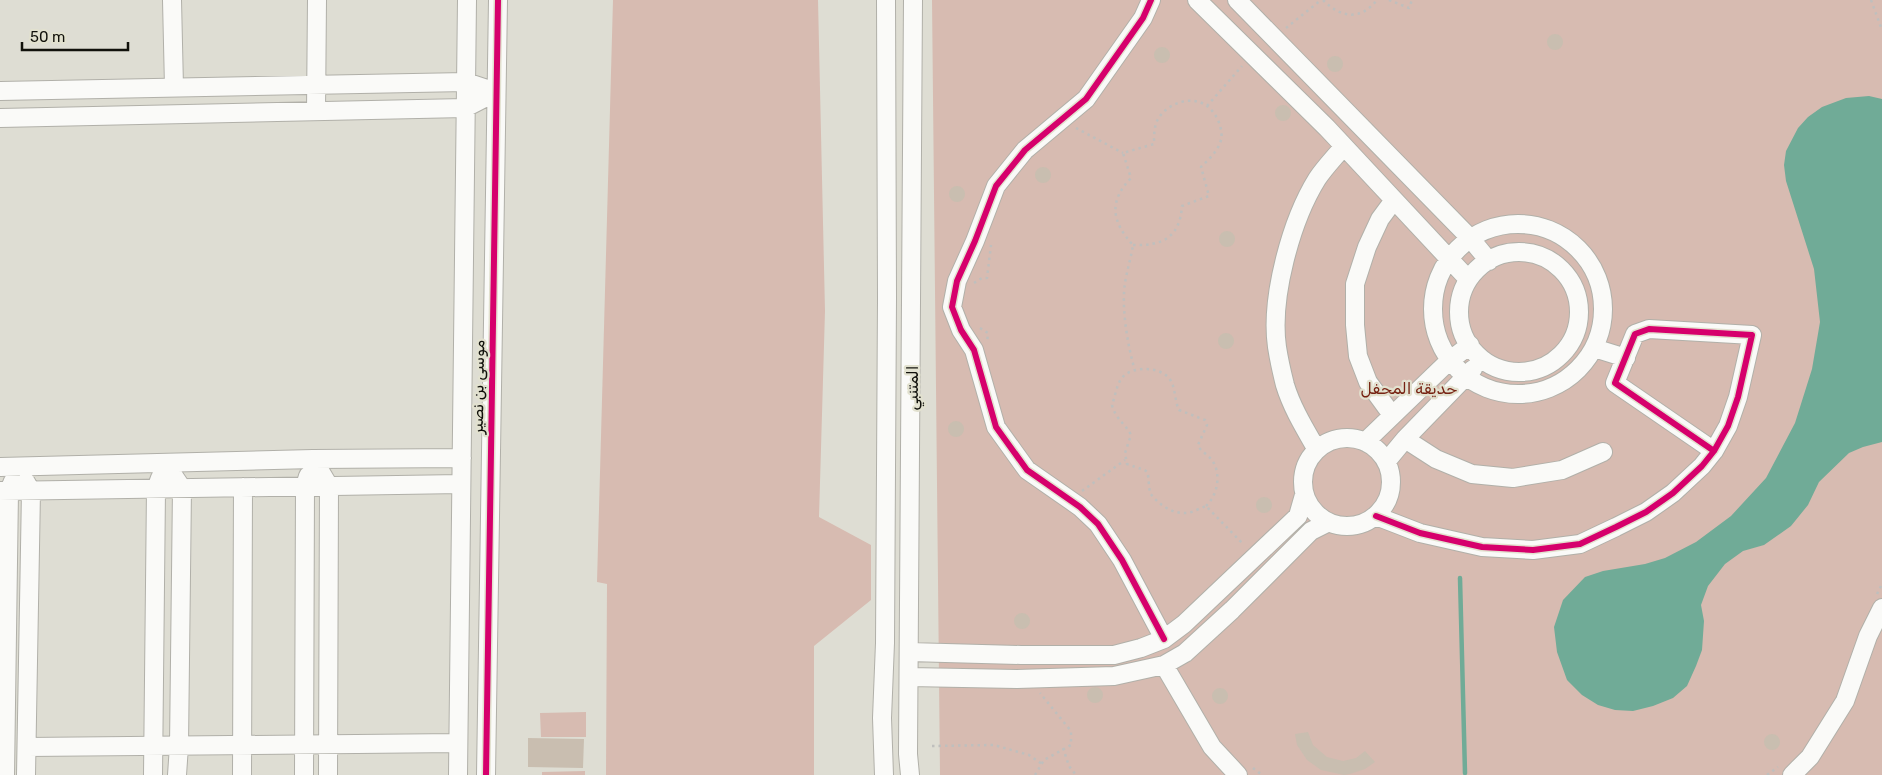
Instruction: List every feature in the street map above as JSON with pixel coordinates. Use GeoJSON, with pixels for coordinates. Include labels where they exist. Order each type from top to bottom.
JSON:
{"type":"FeatureCollection","features":[{"type":"Feature","properties":{"kind":"street"},"geometry":{"type":"LineString","coordinates":[[172,0],[174,87]]}},
{"type":"Feature","properties":{"kind":"street"},"geometry":{"type":"LineString","coordinates":[[316,112],[318,0]]}},
{"type":"Feature","properties":{"kind":"street","name":"موسى بن نصير"},"geometry":{"type":"LineString","coordinates":[[458,775],[467,0]]}},
{"type":"Feature","properties":{"kind":"street","name":"موسى بن نصير"},"geometry":{"type":"LineString","coordinates":[[486,775],[498,0]]}},
{"type":"Feature","properties":{"kind":"street","name":"المتنبي"},"geometry":{"type":"LineString","coordinates":[[884,775],[882,718],[885,643],[887,298],[886,0]]}},
{"type":"Feature","properties":{"kind":"street","name":"المتنبي"},"geometry":{"type":"LineString","coordinates":[[910,775],[908,754],[913,0]]}},
{"type":"Feature","properties":{"kind":"street"},"geometry":{"type":"LineString","coordinates":[[1151,0],[1143,18],[1086,99],[1025,150],[996,186],[976,241],[957,281],[952,307],[961,330],[974,350],[996,427],[1027,470],[1080,507],[1098,524],[1122,560],[1164,639]]}},
{"type":"Feature","properties":{"kind":"street"},"geometry":{"type":"LineString","coordinates":[[1197,0],[1344,146],[1468,279]]}},
{"type":"Feature","properties":{"kind":"street"},"geometry":{"type":"LineString","coordinates":[[1237,0],[1272,38],[1470,238],[1489,260]]}},
{"type":"Feature","properties":{"kind":"street"},"geometry":{"type":"LineString","coordinates":[[0,91],[466,82],[496,92]]}},
{"type":"Feature","properties":{"kind":"street"},"geometry":{"type":"LineString","coordinates":[[0,118],[465,108],[496,92]]}},
{"type":"Feature","properties":{"kind":"street"},"geometry":{"type":"LineString","coordinates":[[1317,450],[1300,419],[1286,386],[1277,347],[1276,321],[1278,297],[1294,226],[1318,179],[1344,146]]}},
{"type":"Feature","properties":{"kind":"street"},"geometry":{"type":"LineString","coordinates":[[1392,415],[1368,382],[1358,356],[1355,325],[1355,284],[1367,247],[1380,219],[1394,200]]}},
{"type":"Feature","properties":{"kind":"street"},"geometry":{"type":"LineString","coordinates":[[1526,224],[1555,232],[1580,249],[1597,273],[1604,302],[1602,332],[1590,357],[1572,377],[1548,390],[1521,395],[1494,392],[1466,376],[1449,361],[1436,337],[1432,310],[1436,283],[1448,259],[1470,238],[1497,226],[1526,224]]}},
{"type":"Feature","properties":{"kind":"street"},"geometry":{"type":"LineString","coordinates":[[1562,270],[1580,249]]}},
{"type":"Feature","properties":{"kind":"street"},"geometry":{"type":"LineString","coordinates":[[1520,252],[1539,255],[1562,270],[1570,280],[1578,298],[1579,319],[1574,338],[1562,354],[1546,365],[1528,371],[1508,371],[1490,364],[1474,352],[1464,336],[1459,317],[1461,297],[1468,279],[1482,264],[1500,255],[1520,252]]}},
{"type":"Feature","properties":{"kind":"street"},"geometry":{"type":"LineString","coordinates":[[1376,516],[1420,533],[1482,547],[1533,550],[1580,544],[1646,512],[1673,494],[1702,466],[1714,451],[1728,426],[1738,397],[1752,334],[1649,329],[1635,334],[1615,383],[1714,451]]}},
{"type":"Feature","properties":{"kind":"street"},"geometry":{"type":"LineString","coordinates":[[1364,442],[1449,361],[1470,345]]}},
{"type":"Feature","properties":{"kind":"street"},"geometry":{"type":"LineString","coordinates":[[1594,348],[1626,358]]}},
{"type":"Feature","properties":{"kind":"street"},"geometry":{"type":"LineString","coordinates":[[1386,462],[1405,439],[1483,359]]}},
{"type":"Feature","properties":{"kind":"street"},"geometry":{"type":"LineString","coordinates":[[1552,362],[1567,379]]}},
{"type":"Feature","properties":{"kind":"street"},"geometry":{"type":"LineString","coordinates":[[1351,438],[1364,442],[1377,450],[1386,462],[1391,476],[1390,491],[1385,504],[1376,516],[1363,524],[1349,526],[1334,525],[1321,518],[1311,508],[1304,495],[1302,481],[1305,467],[1312,454],[1323,445],[1336,439],[1351,438]]}},
{"type":"Feature","properties":{"kind":"street"},"geometry":{"type":"LineString","coordinates":[[1405,439],[1436,458],[1472,474],[1513,478],[1562,470],[1603,452]]}},
{"type":"Feature","properties":{"kind":"street"},"geometry":{"type":"LineString","coordinates":[[9,467],[313,459],[462,458]]}},
{"type":"Feature","properties":{"kind":"street"},"geometry":{"type":"LineString","coordinates":[[313,459],[329,486],[328,775]]}},
{"type":"Feature","properties":{"kind":"street"},"geometry":{"type":"LineString","coordinates":[[304,775],[305,486],[313,459]]}},
{"type":"Feature","properties":{"kind":"street"},"geometry":{"type":"LineString","coordinates":[[165,463],[182,488],[177,775]]}},
{"type":"Feature","properties":{"kind":"street"},"geometry":{"type":"LineString","coordinates":[[153,775],[156,489],[165,463]]}},
{"type":"Feature","properties":{"kind":"street"},"geometry":{"type":"LineString","coordinates":[[9,467],[31,491],[26,775]]}},
{"type":"Feature","properties":{"kind":"street"},"geometry":{"type":"LineString","coordinates":[[3,772],[5,491],[9,467]]}},
{"type":"Feature","properties":{"kind":"street"},"geometry":{"type":"LineString","coordinates":[[5,491],[461,484]]}},
{"type":"Feature","properties":{"kind":"street"},"geometry":{"type":"LineString","coordinates":[[242,775],[244,487]]}},
{"type":"Feature","properties":{"kind":"street"},"geometry":{"type":"LineString","coordinates":[[909,652],[1114,655],[1141,648],[1164,639],[1184,624],[1298,516],[1304,495]]}},
{"type":"Feature","properties":{"kind":"street"},"geometry":{"type":"LineString","coordinates":[[909,677],[1028,678],[1114,676],[1164,665],[1185,652],[1232,610],[1311,532],[1329,522]]}},
{"type":"Feature","properties":{"kind":"street"},"geometry":{"type":"LineString","coordinates":[[1792,775],[1810,757],[1845,701],[1868,636],[1882,608]]}},
{"type":"Feature","properties":{"kind":"street"},"geometry":{"type":"LineString","coordinates":[[4,631],[28,631]]}},
{"type":"Feature","properties":{"kind":"street"},"geometry":{"type":"LineString","coordinates":[[1164,665],[1190,713],[1212,747],[1238,775]]}},
{"type":"Feature","properties":{"kind":"street"},"geometry":{"type":"LineString","coordinates":[[27,747],[458,743]]}},
{"type":"Feature","properties":{"kind":"path"},"geometry":{"type":"LineString","coordinates":[[1272,38],[1322,0],[1333,10],[1344,14],[1358,14],[1371,7],[1377,0]]}},
{"type":"Feature","properties":{"kind":"path"},"geometry":{"type":"LineString","coordinates":[[1389,0],[1409,8],[1412,0]]}},
{"type":"Feature","properties":{"kind":"path"},"geometry":{"type":"LineString","coordinates":[[1871,0],[1882,30]]}},
{"type":"Feature","properties":{"kind":"path"},"geometry":{"type":"LineString","coordinates":[[1207,106],[1253,54]]}},
{"type":"Feature","properties":{"kind":"path"},"geometry":{"type":"LineString","coordinates":[[1080,123],[1074,127],[1123,153],[1154,144],[1157,121],[1174,104],[1194,100],[1207,106],[1215,115],[1221,128],[1221,142],[1212,156],[1201,167],[1209,196],[1182,206],[1181,218],[1176,231],[1167,240],[1149,246],[1133,245],[1124,235],[1114,216],[1120,190],[1131,178],[1123,153]]}},
{"type":"Feature","properties":{"kind":"path"},"geometry":{"type":"LineString","coordinates":[[974,283],[982,278],[987,278],[992,240]]}},
{"type":"Feature","properties":{"kind":"path"},"geometry":{"type":"LineString","coordinates":[[1133,245],[1125,284],[1126,329],[1130,356],[1135,371]]}},
{"type":"Feature","properties":{"kind":"path"},"geometry":{"type":"LineString","coordinates":[[977,327],[988,333],[987,345]]}},
{"type":"Feature","properties":{"kind":"path"},"geometry":{"type":"LineString","coordinates":[[1087,498],[1082,491],[1125,460],[1131,435],[1117,419],[1112,405],[1122,377],[1135,371],[1150,370],[1162,373],[1172,382],[1179,410],[1185,414],[1199,417],[1206,422],[1203,436],[1198,445],[1211,458],[1217,468],[1218,476],[1213,495],[1206,506],[1186,513],[1168,509],[1150,493],[1149,472],[1146,469],[1127,464],[1125,460]]}},
{"type":"Feature","properties":{"kind":"path"},"geometry":{"type":"LineString","coordinates":[[1206,506],[1255,557]]}},
{"type":"Feature","properties":{"kind":"path"},"geometry":{"type":"LineString","coordinates":[[1028,678],[1071,731],[1071,745],[1042,764],[1035,775]]}},
{"type":"Feature","properties":{"kind":"path"},"geometry":{"type":"LineString","coordinates":[[932,746],[994,745],[1029,755],[1042,764]]}},
{"type":"Feature","properties":{"kind":"path"},"geometry":{"type":"LineString","coordinates":[[1064,748],[1069,766],[1076,775]]}},
{"type":"Feature","properties":{"kind":"green space"},"geometry":{"type":"Polygon","coordinates":[[[613,0],[818,0],[825,311],[819,517],[871,545],[871,600],[814,646],[814,775],[606,775],[607,584],[597,582],[613,0]]]}},
{"type":"Feature","properties":{"kind":"green space","name":"حديقة المحفل"},"geometry":{"type":"Polygon","coordinates":[[[932,0],[1882,0],[1882,775],[940,775],[932,0]]]}},
{"type":"Feature","properties":{"kind":"green space"},"geometry":{"type":"Polygon","coordinates":[[[586,712],[586,737],[541,737],[540,713],[586,712]]]}},
{"type":"Feature","properties":{"kind":"green space"},"geometry":{"type":"Polygon","coordinates":[[[585,771],[585,775],[542,775],[542,772],[585,771]]]}},
{"type":"Feature","properties":{"kind":"shaded area"},"geometry":{"type":"Polygon","coordinates":[[[1869,96],[1882,99],[1882,442],[1849,453],[1819,482],[1808,505],[1791,526],[1764,545],[1743,551],[1725,564],[1708,586],[1701,605],[1704,621],[1702,650],[1687,686],[1673,698],[1633,711],[1615,710],[1598,705],[1582,695],[1567,680],[1557,652],[1554,627],[1563,600],[1585,577],[1603,571],[1645,564],[1665,558],[1696,542],[1731,516],[1766,478],[1795,423],[1812,369],[1820,322],[1814,269],[1786,181],[1784,165],[1786,151],[1798,128],[1808,117],[1822,107],[1846,98],[1869,96]]]}},
{"type":"Feature","properties":{"kind":"building"},"geometry":{"type":"Polygon","coordinates":[[[1552,34],[1558,34],[1563,39],[1561,48],[1552,50],[1547,45],[1547,39],[1552,34]]]}},
{"type":"Feature","properties":{"kind":"building"},"geometry":{"type":"Polygon","coordinates":[[[1159,47],[1165,47],[1170,52],[1168,61],[1159,63],[1154,58],[1154,52],[1159,47]]]}},
{"type":"Feature","properties":{"kind":"building"},"geometry":{"type":"Polygon","coordinates":[[[1332,56],[1338,56],[1343,61],[1341,70],[1332,72],[1327,67],[1327,61],[1332,56]]]}},
{"type":"Feature","properties":{"kind":"building"},"geometry":{"type":"Polygon","coordinates":[[[1280,105],[1286,105],[1291,110],[1289,119],[1280,121],[1275,116],[1275,110],[1280,105]]]}},
{"type":"Feature","properties":{"kind":"building"},"geometry":{"type":"Polygon","coordinates":[[[1040,167],[1046,167],[1051,172],[1049,181],[1040,183],[1035,178],[1035,172],[1040,167]]]}},
{"type":"Feature","properties":{"kind":"building"},"geometry":{"type":"Polygon","coordinates":[[[954,186],[960,186],[965,191],[963,200],[954,202],[949,197],[949,191],[954,186]]]}},
{"type":"Feature","properties":{"kind":"building"},"geometry":{"type":"Polygon","coordinates":[[[1224,231],[1230,231],[1235,236],[1233,245],[1224,247],[1219,242],[1219,236],[1224,231]]]}},
{"type":"Feature","properties":{"kind":"building"},"geometry":{"type":"Polygon","coordinates":[[[1223,333],[1229,333],[1234,338],[1232,347],[1223,349],[1218,344],[1218,338],[1223,333]]]}},
{"type":"Feature","properties":{"kind":"building"},"geometry":{"type":"Polygon","coordinates":[[[953,421],[959,421],[964,426],[962,435],[953,437],[948,432],[948,426],[953,421]]]}},
{"type":"Feature","properties":{"kind":"building"},"geometry":{"type":"Polygon","coordinates":[[[1261,497],[1267,497],[1272,502],[1270,511],[1261,513],[1256,508],[1256,502],[1261,497]]]}},
{"type":"Feature","properties":{"kind":"building"},"geometry":{"type":"Polygon","coordinates":[[[1019,613],[1025,613],[1030,618],[1028,627],[1019,629],[1014,624],[1014,618],[1019,613]]]}},
{"type":"Feature","properties":{"kind":"building"},"geometry":{"type":"Polygon","coordinates":[[[1092,687],[1098,687],[1103,692],[1101,701],[1092,703],[1087,698],[1087,692],[1092,687]]]}},
{"type":"Feature","properties":{"kind":"building"},"geometry":{"type":"Polygon","coordinates":[[[1217,688],[1223,688],[1228,693],[1226,702],[1217,704],[1212,699],[1212,693],[1217,688]]]}},
{"type":"Feature","properties":{"kind":"building"},"geometry":{"type":"Polygon","coordinates":[[[1308,732],[1313,745],[1327,757],[1343,761],[1356,758],[1365,751],[1375,762],[1365,769],[1344,775],[1321,770],[1307,760],[1297,745],[1295,734],[1308,732]]]}},
{"type":"Feature","properties":{"kind":"building"},"geometry":{"type":"Polygon","coordinates":[[[1769,734],[1775,734],[1780,739],[1778,748],[1769,750],[1764,745],[1764,739],[1769,734]]]}},
{"type":"Feature","properties":{"kind":"building"},"geometry":{"type":"Polygon","coordinates":[[[528,738],[584,739],[583,768],[528,767],[528,738]]]}},
{"type":"Feature","properties":{"kind":"waterway"},"geometry":{"type":"LineString","coordinates":[[1460,578],[1465,773]]}},
{"type":"Feature","properties":{"kind":"cycle path"},"geometry":{"type":"LineString","coordinates":[[486,775],[498,0]]}},
{"type":"Feature","properties":{"kind":"cycle path"},"geometry":{"type":"LineString","coordinates":[[1151,0],[1143,18],[1086,99],[1025,150],[996,186],[957,281],[952,307],[961,330],[974,350],[996,427],[1027,470],[1080,507],[1098,524],[1122,560],[1164,639]]}},
{"type":"Feature","properties":{"kind":"cycle path"},"geometry":{"type":"LineString","coordinates":[[1376,516],[1420,533],[1482,547],[1533,550],[1580,544],[1646,512],[1673,493],[1702,466],[1714,451],[1728,426],[1738,397],[1752,335],[1649,329],[1635,334],[1615,383],[1714,451]]}}]}
